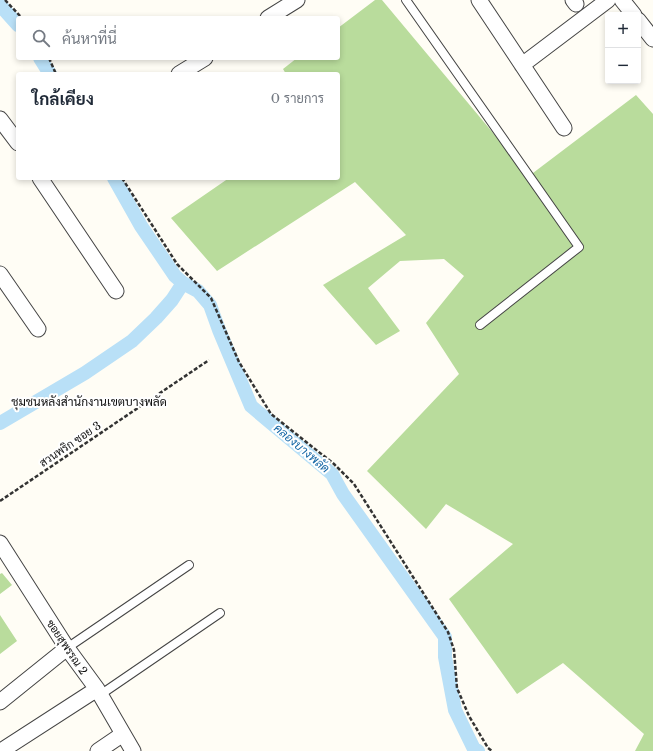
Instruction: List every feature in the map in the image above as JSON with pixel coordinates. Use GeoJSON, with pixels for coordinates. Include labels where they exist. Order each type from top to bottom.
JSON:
{"type":"FeatureCollection","features":[{"type":"Feature","properties":{"kind":"street"},"geometry":{"type":"LineString","coordinates":[[271,16],[297,0]]}},
{"type":"Feature","properties":{"kind":"street"},"geometry":{"type":"LineString","coordinates":[[479,0],[564,128]]}},
{"type":"Feature","properties":{"kind":"street"},"geometry":{"type":"LineString","coordinates":[[522,65],[608,0]]}},
{"type":"Feature","properties":{"kind":"street"},"geometry":{"type":"LineString","coordinates":[[622,0],[632,12]]}},
{"type":"Feature","properties":{"kind":"street"},"geometry":{"type":"LineString","coordinates":[[641,24],[653,39]]}},
{"type":"Feature","properties":{"kind":"street"},"geometry":{"type":"LineString","coordinates":[[182,72],[202,60]]}},
{"type":"Feature","properties":{"kind":"street"},"geometry":{"type":"LineString","coordinates":[[0,119],[16,140]]}},
{"type":"Feature","properties":{"kind":"street"},"geometry":{"type":"LineString","coordinates":[[41,180],[116,290]]}},
{"type":"Feature","properties":{"kind":"street"},"geometry":{"type":"LineString","coordinates":[[0,274],[38,329]]}},
{"type":"Feature","properties":{"kind":"street","name":"ซอยสุพรรณ 2"},"geometry":{"type":"LineString","coordinates":[[0,543],[67,648],[98,692],[133,751]]}},
{"type":"Feature","properties":{"kind":"street"},"geometry":{"type":"LineString","coordinates":[[0,702],[67,648]]}},
{"type":"Feature","properties":{"kind":"street"},"geometry":{"type":"LineString","coordinates":[[0,751],[98,692]]}},
{"type":"Feature","properties":{"kind":"street"},"geometry":{"type":"LineString","coordinates":[[98,751],[123,734]]}},
{"type":"Feature","properties":{"kind":"lane"},"geometry":{"type":"LineString","coordinates":[[406,0],[579,247],[480,325]]}},
{"type":"Feature","properties":{"kind":"lane"},"geometry":{"type":"LineString","coordinates":[[67,648],[189,565]]}},
{"type":"Feature","properties":{"kind":"lane"},"geometry":{"type":"LineString","coordinates":[[98,692],[220,613]]}},
{"type":"Feature","properties":{"kind":"path"},"geometry":{"type":"LineString","coordinates":[[5,0],[20,16]]}},
{"type":"Feature","properties":{"kind":"path"},"geometry":{"type":"LineString","coordinates":[[50,60],[55,72]]}},
{"type":"Feature","properties":{"kind":"path"},"geometry":{"type":"LineString","coordinates":[[123,180],[177,264],[211,298],[239,362],[272,414],[334,464],[354,484],[448,632],[454,650],[457,688],[469,716],[488,748],[492,751]]}},
{"type":"Feature","properties":{"kind":"path","name":"สวนพริก ซอย 3"},"geometry":{"type":"LineString","coordinates":[[0,500],[209,360]]}},
{"type":"Feature","properties":{"kind":"green space"},"geometry":{"type":"Polygon","coordinates":[[[375,0],[382,0],[529,176],[636,95],[653,114],[653,751],[635,751],[644,734],[563,663],[517,694],[449,599],[513,544],[446,504],[426,529],[367,471],[459,374],[426,323],[464,276],[444,259],[400,261],[368,288],[400,331],[376,345],[323,285],[406,235],[355,182],[217,271],[171,218],[226,180],[340,180],[340,72],[285,72],[283,69],[294,60],[340,60],[340,26],[375,0]]]}},
{"type":"Feature","properties":{"kind":"green space"},"geometry":{"type":"Polygon","coordinates":[[[2,573],[12,585],[0,594],[0,574],[2,573]]]}},
{"type":"Feature","properties":{"kind":"green space"},"geometry":{"type":"Polygon","coordinates":[[[0,615],[17,641],[0,654],[0,615]]]}},
{"type":"Feature","properties":{"kind":"waterway","name":"คลองบางพลัด"},"geometry":{"type":"LineString","coordinates":[[0,5],[16,23]]}},
{"type":"Feature","properties":{"kind":"waterway","name":"คลองบางพลัด"},"geometry":{"type":"LineString","coordinates":[[41,60],[49,72]]}},
{"type":"Feature","properties":{"kind":"waterway","name":"คลองบางพลัด"},"geometry":{"type":"LineString","coordinates":[[115,180],[141,226],[175,276],[183,283],[198,291],[210,305],[251,406],[332,474],[343,494],[445,637],[445,657],[455,710],[474,749],[478,751]]}},
{"type":"Feature","properties":{"kind":"waterway"},"geometry":{"type":"LineString","coordinates":[[0,423],[85,373],[132,341],[172,300],[183,283]]}},
{"type":"Feature","properties":{"kind":"district","name":"ชุมชนหลังสำนักงานเขตบางพลัด"},"geometry":{"type":"Point","coordinates":[89,401]}}]}
